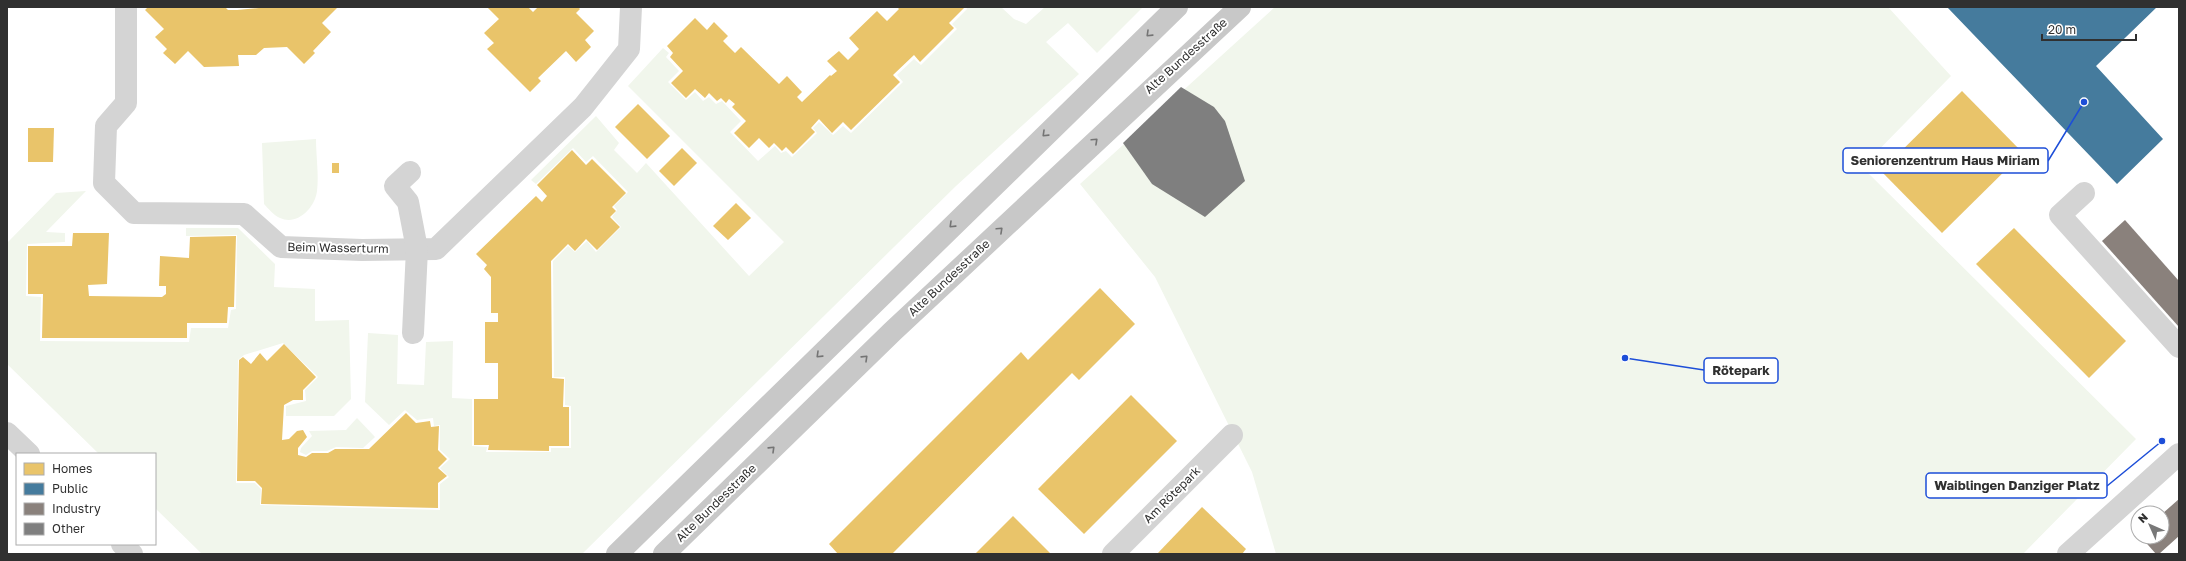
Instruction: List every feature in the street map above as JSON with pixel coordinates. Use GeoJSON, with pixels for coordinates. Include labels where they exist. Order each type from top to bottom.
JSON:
{"type":"FeatureCollection","features":[{"type":"Feature","properties":{"kind":"main road"},"geometry":{"type":"LineString","coordinates":[[617,554],[1177,7]]}},
{"type":"Feature","properties":{"kind":"main road","name":"Alte Bundesstraße"},"geometry":{"type":"LineString","coordinates":[[664,554],[893,331],[1240,7]]}},
{"type":"Feature","properties":{"kind":"street","name":"Beim Wasserturm"},"geometry":{"type":"LineString","coordinates":[[126,7],[126,103],[106,126],[104,183],[134,213],[244,214],[280,247],[362,250],[436,249],[583,107],[629,49],[631,7]]}},
{"type":"Feature","properties":{"kind":"street"},"geometry":{"type":"LineString","coordinates":[[410,172],[396,186],[408,202],[417,249],[413,333]]}},
{"type":"Feature","properties":{"kind":"street"},"geometry":{"type":"LineString","coordinates":[[2084,193],[2060,215],[2179,347]]}},
{"type":"Feature","properties":{"kind":"street"},"geometry":{"type":"LineString","coordinates":[[7,433],[28,453]]}},
{"type":"Feature","properties":{"kind":"street","name":"Am Rötepark"},"geometry":{"type":"LineString","coordinates":[[1113,554],[1232,435]]}},
{"type":"Feature","properties":{"kind":"street"},"geometry":{"type":"LineString","coordinates":[[2078,550],[2179,454]]}},
{"type":"Feature","properties":{"kind":"street"},"geometry":{"type":"LineString","coordinates":[[123,545],[132,554]]}},
{"type":"Feature","properties":{"kind":"shaded area"},"geometry":{"type":"Polygon","coordinates":[[[966,7],[1001,7],[1014,19],[1026,24],[1045,7],[1143,7],[1097,53],[1068,23],[1046,42],[1079,74],[956,186],[582,554],[202,554],[156,509],[156,453],[98,453],[7,364],[7,243],[56,193],[86,191],[46,232],[65,233],[65,242],[27,244],[26,296],[41,297],[40,341],[189,342],[191,328],[228,328],[231,310],[236,309],[237,235],[186,236],[186,228],[238,228],[275,264],[274,287],[315,289],[315,321],[349,320],[351,399],[334,416],[286,416],[286,406],[306,401],[305,390],[318,377],[283,343],[244,355],[238,360],[236,483],[255,483],[261,489],[260,505],[440,510],[440,484],[449,477],[440,468],[450,459],[440,450],[440,425],[434,426],[433,418],[417,420],[405,410],[389,425],[365,402],[368,333],[398,335],[397,384],[424,385],[426,342],[453,341],[452,398],[472,399],[472,446],[487,447],[486,452],[551,452],[551,448],[571,448],[571,406],[565,405],[565,377],[554,377],[553,261],[568,246],[575,252],[587,241],[596,252],[621,227],[612,217],[617,210],[614,206],[628,192],[593,156],[586,162],[573,148],[536,184],[531,180],[596,116],[619,143],[614,150],[637,173],[646,163],[749,276],[784,242],[628,86],[663,48],[669,53],[666,57],[679,71],[668,82],[686,100],[695,92],[703,101],[709,97],[716,104],[722,101],[741,121],[730,132],[758,161],[775,146],[781,153],[786,151],[792,157],[817,133],[813,128],[819,122],[833,135],[843,126],[851,133],[903,82],[897,75],[914,59],[921,65],[957,29],[952,24],[967,9],[966,7]]]}},
{"type":"Feature","properties":{"kind":"shaded area"},"geometry":{"type":"Polygon","coordinates":[[[1275,7],[1888,7],[1951,76],[1862,167],[2136,439],[2023,554],[1276,554],[1252,472],[1155,277],[1080,184],[1275,7]]]}},
{"type":"Feature","properties":{"kind":"shaded area"},"geometry":{"type":"Polygon","coordinates":[[[316,139],[318,185],[313,204],[304,214],[293,220],[280,218],[273,214],[264,204],[262,143],[316,139]]]}},
{"type":"Feature","properties":{"kind":"shaded area"},"geometry":{"type":"Polygon","coordinates":[[[357,418],[375,437],[363,448],[336,447],[327,451],[312,451],[306,455],[300,452],[301,448],[312,436],[309,431],[346,430],[357,418]]]}},
{"type":"Feature","properties":{"kind":"building: Homes"},"geometry":{"type":"Polygon","coordinates":[[[148,7],[225,7],[228,10],[237,10],[269,7],[338,7],[322,23],[331,32],[313,51],[315,53],[304,64],[287,47],[264,48],[256,55],[238,55],[239,66],[204,67],[188,51],[175,64],[163,53],[167,49],[155,37],[164,29],[145,10],[148,7]]]}},
{"type":"Feature","properties":{"kind":"building: Homes"},"geometry":{"type":"Polygon","coordinates":[[[487,7],[528,7],[533,12],[538,7],[578,7],[580,9],[576,13],[594,31],[585,40],[591,47],[576,62],[566,51],[538,78],[541,81],[530,92],[487,49],[494,43],[484,33],[499,19],[487,7]]]}},
{"type":"Feature","properties":{"kind":"building: Homes"},"geometry":{"type":"Polygon","coordinates":[[[897,7],[965,7],[949,23],[954,28],[920,62],[914,55],[893,75],[900,82],[851,130],[843,122],[832,133],[819,119],[811,128],[815,132],[793,154],[786,147],[782,151],[774,143],[769,148],[759,138],[749,148],[734,133],[746,121],[732,107],[735,104],[729,99],[726,103],[721,98],[717,101],[709,93],[705,98],[695,89],[686,98],[671,83],[683,71],[670,57],[673,53],[667,46],[695,18],[707,30],[714,22],[728,36],[723,41],[735,53],[741,47],[779,84],[787,76],[802,92],[797,97],[802,102],[830,75],[831,76],[837,71],[827,61],[839,51],[848,60],[859,49],[849,38],[877,11],[887,21],[899,9],[897,7]]]}},
{"type":"Feature","properties":{"kind":"building: Homes"},"geometry":{"type":"Polygon","coordinates":[[[1962,91],[2023,153],[1942,233],[1881,171],[1962,91]]]}},
{"type":"Feature","properties":{"kind":"building: Homes"},"geometry":{"type":"Polygon","coordinates":[[[638,104],[670,136],[647,159],[615,127],[638,104]]]}},
{"type":"Feature","properties":{"kind":"building: Homes"},"geometry":{"type":"Polygon","coordinates":[[[28,128],[54,128],[53,162],[28,162],[28,128]]]}},
{"type":"Feature","properties":{"kind":"building: Homes"},"geometry":{"type":"Polygon","coordinates":[[[682,148],[697,163],[674,186],[659,171],[682,148]]]}},
{"type":"Feature","properties":{"kind":"building: Homes"},"geometry":{"type":"Polygon","coordinates":[[[572,150],[586,165],[592,159],[626,193],[612,207],[616,211],[610,217],[620,227],[597,250],[586,239],[575,251],[568,244],[551,261],[552,378],[564,379],[563,407],[569,407],[569,446],[549,446],[549,451],[488,450],[489,445],[474,445],[474,399],[498,399],[498,363],[485,363],[485,322],[498,322],[498,313],[491,313],[491,277],[484,269],[487,265],[476,254],[536,196],[542,202],[547,196],[537,185],[572,150]]]}},
{"type":"Feature","properties":{"kind":"building: Homes"},"geometry":{"type":"Polygon","coordinates":[[[332,163],[339,163],[339,173],[332,173],[332,163]]]}},
{"type":"Feature","properties":{"kind":"building: Homes"},"geometry":{"type":"Polygon","coordinates":[[[736,203],[751,218],[728,240],[713,226],[736,203]]]}},
{"type":"Feature","properties":{"kind":"building: Homes"},"geometry":{"type":"Polygon","coordinates":[[[2014,228],[2126,341],[2089,378],[1976,264],[2014,228]]]}},
{"type":"Feature","properties":{"kind":"building: Homes"},"geometry":{"type":"Polygon","coordinates":[[[73,233],[109,233],[107,284],[88,285],[89,296],[162,297],[166,294],[166,286],[159,286],[160,256],[189,258],[190,237],[236,236],[234,307],[228,307],[227,323],[187,323],[187,338],[42,338],[43,294],[28,294],[28,246],[72,246],[73,233]]]}},
{"type":"Feature","properties":{"kind":"building: Homes"},"geometry":{"type":"Polygon","coordinates":[[[1100,288],[1135,324],[1079,380],[1072,373],[892,554],[838,554],[829,544],[1021,352],[1028,360],[1100,288]]]}},
{"type":"Feature","properties":{"kind":"building: Homes"},"geometry":{"type":"Polygon","coordinates":[[[284,344],[316,377],[303,390],[303,400],[293,400],[284,405],[282,440],[289,439],[297,431],[303,430],[307,437],[298,448],[298,455],[306,457],[312,453],[328,453],[335,449],[369,449],[406,413],[416,423],[430,421],[431,427],[439,426],[438,450],[447,459],[438,468],[447,476],[438,483],[438,508],[261,504],[262,488],[255,481],[237,481],[239,360],[243,357],[251,364],[260,353],[267,361],[284,344]]]}},
{"type":"Feature","properties":{"kind":"building: Homes"},"geometry":{"type":"Polygon","coordinates":[[[1131,395],[1177,441],[1084,534],[1038,489],[1131,395]]]}},
{"type":"Feature","properties":{"kind":"building: Homes"},"geometry":{"type":"Polygon","coordinates":[[[1202,507],[1246,549],[1242,554],[1157,554],[1202,507]]]}},
{"type":"Feature","properties":{"kind":"building: Homes"},"geometry":{"type":"Polygon","coordinates":[[[1013,516],[1051,554],[975,554],[1013,516]]]}},
{"type":"Feature","properties":{"kind":"building: Public"},"geometry":{"type":"Polygon","coordinates":[[[1947,7],[2157,7],[2096,66],[2163,139],[2117,184],[1947,7]]]}},
{"type":"Feature","properties":{"kind":"building: Industry"},"geometry":{"type":"Polygon","coordinates":[[[2125,220],[2179,281],[2179,327],[2102,241],[2125,220]]]}},
{"type":"Feature","properties":{"kind":"building: Industry"},"geometry":{"type":"Polygon","coordinates":[[[2179,499],[2179,536],[2170,544],[2170,507],[2179,499]]]}},
{"type":"Feature","properties":{"kind":"building: Industry"},"geometry":{"type":"Polygon","coordinates":[[[2148,545],[2169,545],[2159,554],[2156,554],[2148,545]]]}},
{"type":"Feature","properties":{"kind":"building: Other"},"geometry":{"type":"Polygon","coordinates":[[[1181,87],[1214,107],[1225,121],[1245,181],[1205,217],[1152,184],[1123,143],[1181,87]]]}},
{"type":"Feature","properties":{"kind":"place","name":"Seniorenzentrum Haus Miriam"},"geometry":{"type":"Point","coordinates":[2084,102]}},
{"type":"Feature","properties":{"kind":"place","name":"Rötepark"},"geometry":{"type":"Point","coordinates":[1625,358]}},
{"type":"Feature","properties":{"kind":"place","name":"Waiblingen Danziger Platz"},"geometry":{"type":"Point","coordinates":[2162,441]}}]}
